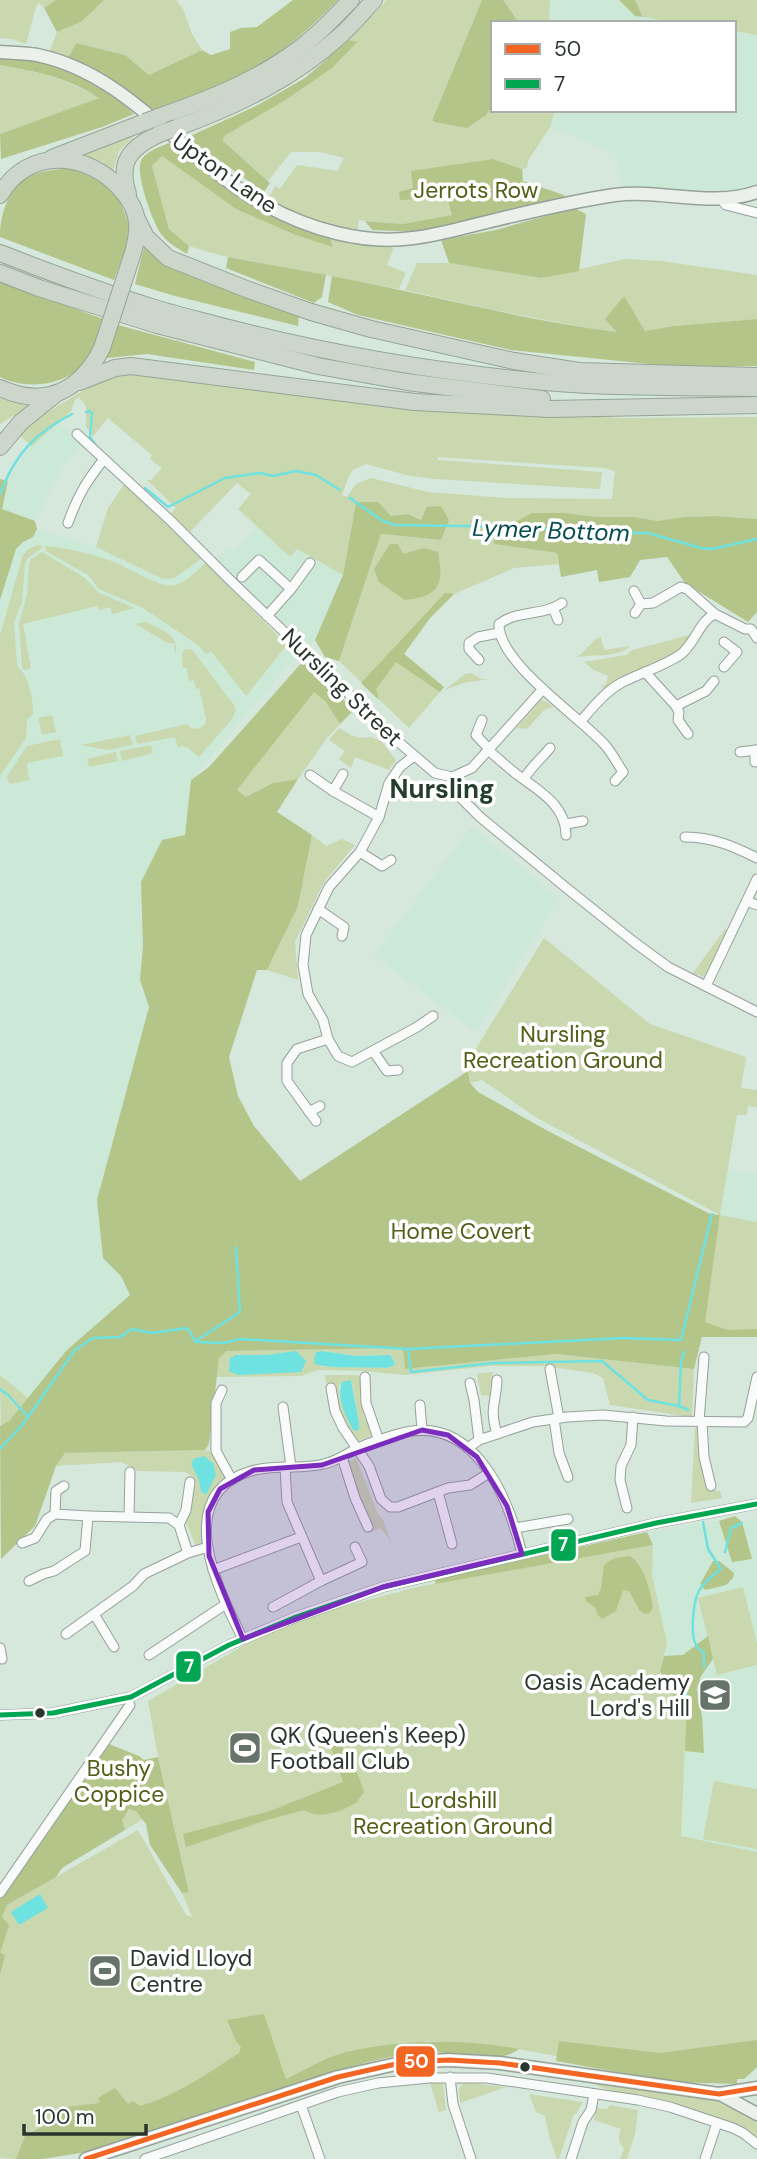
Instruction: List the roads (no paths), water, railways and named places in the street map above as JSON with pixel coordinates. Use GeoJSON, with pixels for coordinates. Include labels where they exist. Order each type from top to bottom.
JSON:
{"type":"FeatureCollection","features":[{"type":"Feature","properties":{"kind":"highway"},"geometry":{"type":"LineString","coordinates":[[0,171],[29,167],[246,82],[302,47],[351,0]]}},
{"type":"Feature","properties":{"kind":"highway"},"geometry":{"type":"LineString","coordinates":[[374,0],[341,35],[288,76],[244,100],[140,144],[126,162],[124,177],[130,201],[146,237],[168,258],[261,295],[371,329],[514,361],[579,371],[757,376]]}},
{"type":"Feature","properties":{"kind":"highway"},"geometry":{"type":"LineString","coordinates":[[47,160],[68,160],[85,164],[117,184],[130,201]]}},
{"type":"Feature","properties":{"kind":"highway"},"geometry":{"type":"LineString","coordinates":[[0,195],[15,177],[29,167]]}},
{"type":"Feature","properties":{"kind":"highway"},"geometry":{"type":"LineString","coordinates":[[79,382],[102,348],[135,248],[137,219]]}},
{"type":"Feature","properties":{"kind":"highway"},"geometry":{"type":"LineString","coordinates":[[0,253],[57,276],[157,309],[262,337],[351,355],[462,373],[547,382],[757,388]]}},
{"type":"Feature","properties":{"kind":"highway"},"geometry":{"type":"LineString","coordinates":[[0,273],[157,325],[318,366],[432,385],[546,400],[621,406]]}},
{"type":"Feature","properties":{"kind":"highway"},"geometry":{"type":"LineString","coordinates":[[0,447],[21,422],[56,394],[115,368],[131,366],[415,402],[549,409],[757,405]]}},
{"type":"Feature","properties":{"kind":"highway"},"geometry":{"type":"LineString","coordinates":[[0,388],[22,395],[56,394]]}},
{"type":"Feature","properties":{"kind":"street","name":"Upton Lane"},"geometry":{"type":"LineString","coordinates":[[0,52],[36,55],[91,75],[116,90],[222,176],[255,199],[293,220],[349,235],[413,239],[549,206],[632,194],[721,199],[757,192]]}},
{"type":"Feature","properties":{"kind":"street"},"geometry":{"type":"LineString","coordinates":[[721,199],[726,205],[757,213]]}},
{"type":"Feature","properties":{"kind":"street","name":"Nursling Street"},"geometry":{"type":"LineString","coordinates":[[77,434],[414,756],[435,773],[452,777]]}},
{"type":"Feature","properties":{"kind":"street"},"geometry":{"type":"LineString","coordinates":[[68,523],[86,481],[104,459]]}},
{"type":"Feature","properties":{"kind":"street"},"geometry":{"type":"LineString","coordinates":[[242,578],[259,560],[291,589]]}},
{"type":"Feature","properties":{"kind":"street"},"geometry":{"type":"LineString","coordinates":[[267,616],[310,563]]}},
{"type":"Feature","properties":{"kind":"street"},"geometry":{"type":"LineString","coordinates":[[641,604],[653,603],[681,587],[687,589],[715,614],[745,629],[754,626],[757,638]]}},
{"type":"Feature","properties":{"kind":"street"},"geometry":{"type":"LineString","coordinates":[[634,591],[641,604]]}},
{"type":"Feature","properties":{"kind":"street"},"geometry":{"type":"LineString","coordinates":[[562,603],[553,608],[506,618],[499,624],[499,633],[511,655],[543,689],[582,721],[607,747],[626,773],[615,781]]}},
{"type":"Feature","properties":{"kind":"street"},"geometry":{"type":"LineString","coordinates":[[635,613],[641,604]]}},
{"type":"Feature","properties":{"kind":"street"},"geometry":{"type":"LineString","coordinates":[[553,608],[558,620]]}},
{"type":"Feature","properties":{"kind":"street"},"geometry":{"type":"LineString","coordinates":[[582,721],[608,692],[680,655],[688,648],[709,616],[715,614]]}},
{"type":"Feature","properties":{"kind":"street"},"geometry":{"type":"LineString","coordinates":[[479,660],[469,649],[469,643],[499,633]]}},
{"type":"Feature","properties":{"kind":"street"},"geometry":{"type":"LineString","coordinates":[[724,642],[737,652],[724,667]]}},
{"type":"Feature","properties":{"kind":"street"},"geometry":{"type":"LineString","coordinates":[[645,672],[678,709]]}},
{"type":"Feature","properties":{"kind":"street"},"geometry":{"type":"LineString","coordinates":[[688,734],[677,720],[678,709],[688,699],[706,691],[714,681]]}},
{"type":"Feature","properties":{"kind":"street"},"geometry":{"type":"LineString","coordinates":[[543,689],[472,768],[452,777],[458,795],[538,865],[668,967],[757,1012]]}},
{"type":"Feature","properties":{"kind":"street"},"geometry":{"type":"LineString","coordinates":[[482,720],[472,735],[544,793],[555,805],[566,829],[583,821]]}},
{"type":"Feature","properties":{"kind":"street"},"geometry":{"type":"LineString","coordinates":[[524,779],[533,765],[550,748]]}},
{"type":"Feature","properties":{"kind":"street"},"geometry":{"type":"LineString","coordinates":[[740,752],[756,750],[755,762]]}},
{"type":"Feature","properties":{"kind":"street"},"geometry":{"type":"LineString","coordinates":[[414,756],[400,767],[389,783],[379,817],[360,852],[329,887],[306,935],[303,965],[308,994],[323,1020],[328,1039],[338,1056],[352,1062],[420,1031],[433,1016]]}},
{"type":"Feature","properties":{"kind":"street"},"geometry":{"type":"LineString","coordinates":[[333,791],[343,774]]}},
{"type":"Feature","properties":{"kind":"street"},"geometry":{"type":"LineString","coordinates":[[310,775],[379,817]]}},
{"type":"Feature","properties":{"kind":"street"},"geometry":{"type":"LineString","coordinates":[[685,837],[706,838],[729,844],[757,858]]}},
{"type":"Feature","properties":{"kind":"street"},"geometry":{"type":"LineString","coordinates":[[360,852],[382,870],[391,860]]}},
{"type":"Feature","properties":{"kind":"street"},"geometry":{"type":"LineString","coordinates":[[706,986],[757,879]]}},
{"type":"Feature","properties":{"kind":"street"},"geometry":{"type":"LineString","coordinates":[[747,901],[757,905]]}},
{"type":"Feature","properties":{"kind":"street"},"geometry":{"type":"LineString","coordinates":[[318,909],[346,929]]}},
{"type":"Feature","properties":{"kind":"street"},"geometry":{"type":"LineString","coordinates":[[316,1121],[287,1081],[287,1063],[297,1049],[328,1039]]}},
{"type":"Feature","properties":{"kind":"street"},"geometry":{"type":"LineString","coordinates":[[373,1051],[386,1075],[398,1070]]}},
{"type":"Feature","properties":{"kind":"street"},"geometry":{"type":"LineString","coordinates":[[309,1112],[320,1106]]}},
{"type":"Feature","properties":{"kind":"street"},"geometry":{"type":"LineString","coordinates":[[704,1357],[700,1421],[711,1486]]}},
{"type":"Feature","properties":{"kind":"street"},"geometry":{"type":"LineString","coordinates":[[550,1369],[559,1452],[568,1477]]}},
{"type":"Feature","properties":{"kind":"street"},"geometry":{"type":"LineString","coordinates":[[365,1377],[366,1403],[379,1441]]}},
{"type":"Feature","properties":{"kind":"street"},"geometry":{"type":"LineString","coordinates":[[468,1448],[479,1440],[534,1422],[557,1418],[603,1415],[666,1421],[744,1422],[748,1418],[757,1377]]}},
{"type":"Feature","properties":{"kind":"street"},"geometry":{"type":"LineString","coordinates":[[497,1380],[492,1406],[498,1434]]}},
{"type":"Feature","properties":{"kind":"street"},"geometry":{"type":"LineString","coordinates":[[470,1383],[479,1440]]}},
{"type":"Feature","properties":{"kind":"street"},"geometry":{"type":"LineString","coordinates":[[331,1388],[335,1411],[343,1428],[369,1466],[382,1499],[390,1507],[398,1507],[448,1488],[470,1485],[489,1473]]}},
{"type":"Feature","properties":{"kind":"street"},"geometry":{"type":"LineString","coordinates":[[222,1390],[216,1403],[216,1451],[232,1480]]}},
{"type":"Feature","properties":{"kind":"street"},"geometry":{"type":"LineString","coordinates":[[420,1405],[422,1430]]}},
{"type":"Feature","properties":{"kind":"street"},"geometry":{"type":"LineString","coordinates":[[283,1407],[288,1467],[287,1502],[321,1581]]}},
{"type":"Feature","properties":{"kind":"street"},"geometry":{"type":"LineString","coordinates":[[627,1508],[620,1473],[631,1446],[633,1417]]}},
{"type":"Feature","properties":{"kind":"street"},"geometry":{"type":"LineString","coordinates":[[243,1639],[213,1570],[208,1547],[208,1512],[210,1502],[220,1489],[254,1470],[322,1465],[358,1448],[400,1434],[436,1430],[468,1448],[489,1473],[503,1497],[522,1554]]}},
{"type":"Feature","properties":{"kind":"street"},"geometry":{"type":"LineString","coordinates":[[342,1457],[368,1527]]}},
{"type":"Feature","properties":{"kind":"street"},"geometry":{"type":"LineString","coordinates":[[129,1516],[130,1472]]}},
{"type":"Feature","properties":{"kind":"street"},"geometry":{"type":"LineString","coordinates":[[179,1525],[186,1510],[190,1482]]}},
{"type":"Feature","properties":{"kind":"street"},"geometry":{"type":"LineString","coordinates":[[55,1514],[56,1491],[64,1486]]}},
{"type":"Feature","properties":{"kind":"street"},"geometry":{"type":"LineString","coordinates":[[438,1492],[452,1544]]}},
{"type":"Feature","properties":{"kind":"street"},"geometry":{"type":"LineString","coordinates":[[0,1715],[53,1713],[131,1697],[243,1639],[309,1612],[383,1587],[656,1523],[757,1504]]}},
{"type":"Feature","properties":{"kind":"street"},"geometry":{"type":"LineString","coordinates":[[22,1544],[34,1538],[47,1519],[55,1514],[169,1518],[179,1525],[188,1553]]}},
{"type":"Feature","properties":{"kind":"street"},"geometry":{"type":"LineString","coordinates":[[29,1581],[54,1571],[85,1551],[88,1516]]}},
{"type":"Feature","properties":{"kind":"street"},"geometry":{"type":"LineString","coordinates":[[515,1528],[568,1519]]}},
{"type":"Feature","properties":{"kind":"street"},"geometry":{"type":"LineString","coordinates":[[213,1570],[301,1536]]}},
{"type":"Feature","properties":{"kind":"street"},"geometry":{"type":"LineString","coordinates":[[66,1634],[133,1586],[144,1574],[188,1553],[208,1547]]}},
{"type":"Feature","properties":{"kind":"street"},"geometry":{"type":"LineString","coordinates":[[273,1606],[362,1562],[355,1547]]}},
{"type":"Feature","properties":{"kind":"street"},"geometry":{"type":"LineString","coordinates":[[149,1655],[226,1604]]}},
{"type":"Feature","properties":{"kind":"street"},"geometry":{"type":"LineString","coordinates":[[94,1614],[114,1647]]}},
{"type":"Feature","properties":{"kind":"street"},"geometry":{"type":"LineString","coordinates":[[2,1659],[3,1647]]}},
{"type":"Feature","properties":{"kind":"street"},"geometry":{"type":"LineString","coordinates":[[0,1893],[131,1704]]}},
{"type":"Feature","properties":{"kind":"street"},"geometry":{"type":"LineString","coordinates":[[86,2159],[338,2077],[405,2062],[449,2060],[500,2063],[719,2094],[757,2088]]}},
{"type":"Feature","properties":{"kind":"street"},"geometry":{"type":"LineString","coordinates":[[450,2077],[454,2108],[471,2159]]}},
{"type":"Feature","properties":{"kind":"street"},"geometry":{"type":"LineString","coordinates":[[145,2159],[338,2092],[378,2083],[450,2077],[487,2078],[662,2105],[744,2133],[757,2144]]}},
{"type":"Feature","properties":{"kind":"street"},"geometry":{"type":"LineString","coordinates":[[571,2159],[583,2122],[592,2109],[594,2094]]}},
{"type":"Feature","properties":{"kind":"street"},"geometry":{"type":"LineString","coordinates":[[719,2094],[757,2114]]}},
{"type":"Feature","properties":{"kind":"street"},"geometry":{"type":"LineString","coordinates":[[301,2105],[320,2159]]}},
{"type":"Feature","properties":{"kind":"street"},"geometry":{"type":"LineString","coordinates":[[705,2159],[717,2123]]}},
{"type":"Feature","properties":{"kind":"water"},"geometry":{"type":"Polygon","coordinates":[[[296,1351],[306,1361],[301,1372],[238,1375],[229,1371],[230,1358],[236,1355],[296,1351]]]}},
{"type":"Feature","properties":{"kind":"water"},"geometry":{"type":"Polygon","coordinates":[[[316,1352],[356,1356],[390,1355],[395,1363],[386,1368],[321,1366],[315,1364],[314,1359],[316,1352]]]}},
{"type":"Feature","properties":{"kind":"water"},"geometry":{"type":"Polygon","coordinates":[[[351,1380],[359,1423],[357,1431],[353,1430],[347,1419],[340,1394],[342,1382],[351,1380]]]}},
{"type":"Feature","properties":{"kind":"water"},"geometry":{"type":"Polygon","coordinates":[[[204,1456],[213,1463],[216,1475],[206,1495],[201,1491],[191,1464],[194,1459],[204,1456]]]}},
{"type":"Feature","properties":{"kind":"water"},"geometry":{"type":"Polygon","coordinates":[[[674,1678],[681,1680],[686,1689],[687,1707],[680,1703],[674,1678]]]}},
{"type":"Feature","properties":{"kind":"water"},"geometry":{"type":"Polygon","coordinates":[[[40,1894],[48,1908],[19,1925],[11,1912],[40,1894]]]}},
{"type":"Feature","properties":{"kind":"waterway","name":"Lymer Bottom"},"geometry":{"type":"LineString","coordinates":[[86,412],[92,413],[90,437],[97,447]]}},
{"type":"Feature","properties":{"kind":"waterway","name":"Lymer Bottom"},"geometry":{"type":"LineString","coordinates":[[0,494],[12,467],[28,446],[47,429],[72,414]]}},
{"type":"Feature","properties":{"kind":"waterway","name":"Lymer Bottom"},"geometry":{"type":"LineString","coordinates":[[145,488],[168,507],[225,478],[260,473],[273,476],[296,471],[316,475],[340,490]]}},
{"type":"Feature","properties":{"kind":"waterway","name":"Lymer Bottom"},"geometry":{"type":"LineString","coordinates":[[350,498],[381,520],[395,525],[648,533],[712,549],[757,539]]}},
{"type":"Feature","properties":{"kind":"waterway"},"geometry":{"type":"LineString","coordinates":[[0,1449],[23,1424],[75,1350],[93,1338],[120,1337],[132,1329],[152,1333],[187,1328],[196,1342],[224,1343],[240,1339],[408,1349],[624,1338],[681,1340],[712,1214]]}},
{"type":"Feature","properties":{"kind":"waterway"},"geometry":{"type":"LineString","coordinates":[[197,1340],[240,1312],[236,1247]]}},
{"type":"Feature","properties":{"kind":"waterway"},"geometry":{"type":"LineString","coordinates":[[408,1349],[411,1372],[493,1363],[602,1361],[648,1400],[679,1406],[684,1352]]}},
{"type":"Feature","properties":{"kind":"waterway"},"geometry":{"type":"LineString","coordinates":[[0,1389],[27,1416]]}},
{"type":"Feature","properties":{"kind":"waterway"},"geometry":{"type":"LineString","coordinates":[[679,1406],[688,1410]]}},
{"type":"Feature","properties":{"kind":"waterway"},"geometry":{"type":"LineString","coordinates":[[703,1522],[708,1549],[721,1569],[700,1589],[694,1609],[694,1640],[704,1653],[704,1667]]}},
{"type":"Feature","properties":{"kind":"waterway"},"geometry":{"type":"LineString","coordinates":[[725,1552],[731,1528],[742,1523]]}},
{"type":"Feature","properties":{"kind":"place","name":"Oasis Academy Lord's Hill"},"geometry":{"type":"Point","coordinates":[715,1695]}},
{"type":"Feature","properties":{"kind":"place","name":"QK (Queen's Keep) Football Club"},"geometry":{"type":"Point","coordinates":[245,1748]}},
{"type":"Feature","properties":{"kind":"place","name":"David Lloyd Centre"},"geometry":{"type":"Point","coordinates":[105,1971]}},
{"type":"Feature","properties":{"kind":"district","name":"Nursling"},"geometry":{"type":"Point","coordinates":[442,789]}},
{"type":"Feature","properties":{"kind":"park label","name":"Jerrots Row"},"geometry":{"type":"Point","coordinates":[476,190]}},
{"type":"Feature","properties":{"kind":"park label","name":"Nursling Recreation Ground"},"geometry":{"type":"Point","coordinates":[563,1047]}},
{"type":"Feature","properties":{"kind":"park label","name":"Home Covert"},"geometry":{"type":"Point","coordinates":[461,1231]}},
{"type":"Feature","properties":{"kind":"park label","name":"Bushy Coppice"},"geometry":{"type":"Point","coordinates":[119,1781]}},
{"type":"Feature","properties":{"kind":"park label","name":"Lordshill Recreation Ground"},"geometry":{"type":"Point","coordinates":[453,1813]}}]}
